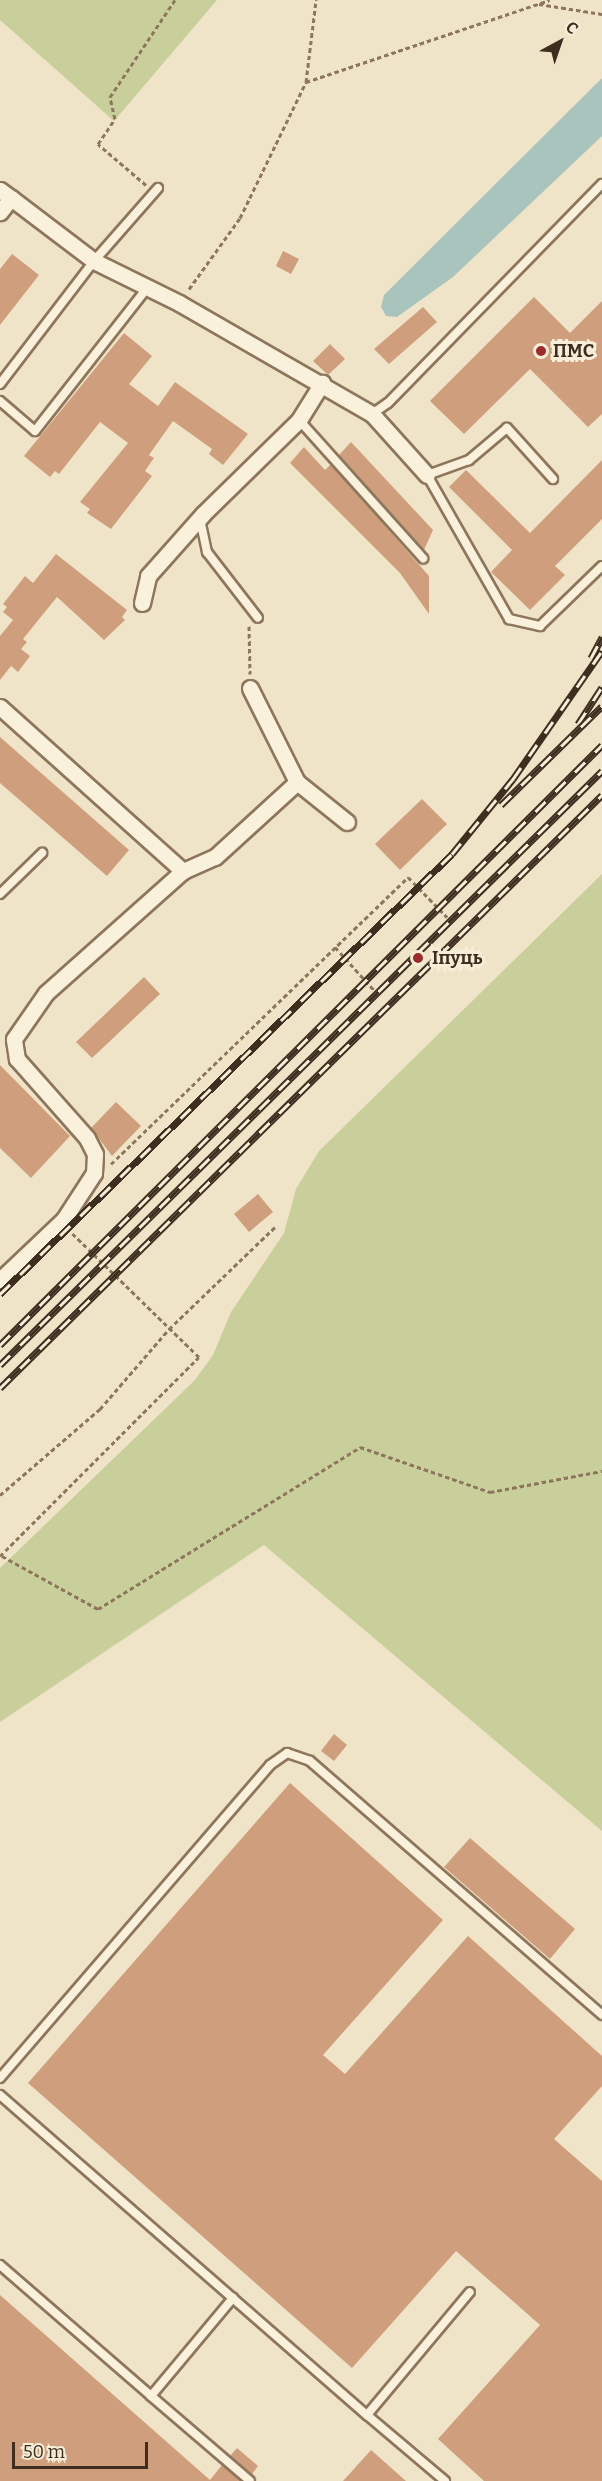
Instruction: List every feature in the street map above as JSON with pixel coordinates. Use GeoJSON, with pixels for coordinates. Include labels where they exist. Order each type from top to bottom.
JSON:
{"type":"FeatureCollection","features":[{"type":"Feature","properties":{"kind":"street"},"geometry":{"type":"LineString","coordinates":[[0,212],[5,194],[94,261],[179,303],[322,383],[372,414],[427,475]]}},
{"type":"Feature","properties":{"kind":"street"},"geometry":{"type":"LineString","coordinates":[[142,603],[148,576],[200,518],[299,420],[322,383]]}},
{"type":"Feature","properties":{"kind":"street"},"geometry":{"type":"LineString","coordinates":[[250,688],[297,782],[347,822]]}},
{"type":"Feature","properties":{"kind":"street"},"geometry":{"type":"LineString","coordinates":[[0,707],[183,871]]}},
{"type":"Feature","properties":{"kind":"street"},"geometry":{"type":"LineString","coordinates":[[0,1280],[64,1219],[94,1173],[95,1154],[87,1138],[17,1059],[14,1039],[46,993],[183,871],[215,857],[297,782]]}},
{"type":"Feature","properties":{"kind":"lane"},"geometry":{"type":"LineString","coordinates":[[372,414],[388,403],[602,184]]}},
{"type":"Feature","properties":{"kind":"lane"},"geometry":{"type":"LineString","coordinates":[[0,384],[94,261],[156,190]]}},
{"type":"Feature","properties":{"kind":"lane"},"geometry":{"type":"LineString","coordinates":[[0,401],[35,431],[148,287]]}},
{"type":"Feature","properties":{"kind":"lane"},"geometry":{"type":"LineString","coordinates":[[299,420],[423,558]]}},
{"type":"Feature","properties":{"kind":"lane"},"geometry":{"type":"LineString","coordinates":[[553,479],[507,428],[469,460],[427,475],[509,619],[540,626],[602,566]]}},
{"type":"Feature","properties":{"kind":"lane"},"geometry":{"type":"LineString","coordinates":[[200,518],[207,552],[258,618]]}},
{"type":"Feature","properties":{"kind":"lane"},"geometry":{"type":"LineString","coordinates":[[0,894],[42,853]]}},
{"type":"Feature","properties":{"kind":"lane"},"geometry":{"type":"LineString","coordinates":[[0,2078],[270,1765],[287,1753],[310,1761],[602,2015]]}},
{"type":"Feature","properties":{"kind":"lane"},"geometry":{"type":"LineString","coordinates":[[0,2095],[445,2481]]}},
{"type":"Feature","properties":{"kind":"lane"},"geometry":{"type":"LineString","coordinates":[[0,2265],[250,2481]]}},
{"type":"Feature","properties":{"kind":"lane"},"geometry":{"type":"LineString","coordinates":[[367,2415],[470,2292]]}},
{"type":"Feature","properties":{"kind":"lane"},"geometry":{"type":"LineString","coordinates":[[151,2396],[233,2298]]}},
{"type":"Feature","properties":{"kind":"path"},"geometry":{"type":"LineString","coordinates":[[156,190],[98,144],[114,118],[110,97],[175,0]]}},
{"type":"Feature","properties":{"kind":"path"},"geometry":{"type":"LineString","coordinates":[[179,303],[240,218],[306,82],[316,0]]}},
{"type":"Feature","properties":{"kind":"path"},"geometry":{"type":"LineString","coordinates":[[306,82],[550,0]]}},
{"type":"Feature","properties":{"kind":"path"},"geometry":{"type":"LineString","coordinates":[[538,4],[602,14]]}},
{"type":"Feature","properties":{"kind":"path"},"geometry":{"type":"LineString","coordinates":[[249,607],[250,688]]}},
{"type":"Feature","properties":{"kind":"path"},"geometry":{"type":"LineString","coordinates":[[94,1173],[116,1161],[408,877],[447,917]]}},
{"type":"Feature","properties":{"kind":"path"},"geometry":{"type":"LineString","coordinates":[[335,947],[374,990]]}},
{"type":"Feature","properties":{"kind":"path"},"geometry":{"type":"LineString","coordinates":[[64,1219],[69,1230],[199,1357],[1,1556],[98,1609],[360,1447],[490,1492],[602,1471]]}},
{"type":"Feature","properties":{"kind":"path"},"geometry":{"type":"LineString","coordinates":[[0,1496],[100,1409],[169,1329],[275,1227]]}},
{"type":"Feature","properties":{"kind":"green space"},"geometry":{"type":"Polygon","coordinates":[[[0,0],[217,0],[114,121],[0,20],[0,0]]]}},
{"type":"Feature","properties":{"kind":"green space"},"geometry":{"type":"Polygon","coordinates":[[[602,874],[602,1831],[264,1545],[0,1722],[0,1568],[195,1380],[213,1355],[231,1312],[284,1233],[296,1189],[319,1151],[602,874]]]}},
{"type":"Feature","properties":{"kind":"water"},"geometry":{"type":"Polygon","coordinates":[[[602,78],[602,136],[453,277],[397,317],[386,316],[381,307],[384,295],[602,78]]]}},
{"type":"Feature","properties":{"kind":"building"},"geometry":{"type":"Polygon","coordinates":[[[283,251],[299,259],[291,274],[276,266],[283,251]]]}},
{"type":"Feature","properties":{"kind":"building"},"geometry":{"type":"Polygon","coordinates":[[[12,254],[39,275],[0,325],[0,269],[12,254]]]}},
{"type":"Feature","properties":{"kind":"building","name":"ПМС"},"geometry":{"type":"Polygon","coordinates":[[[534,297],[570,333],[602,301],[602,414],[588,427],[530,369],[464,434],[430,401],[534,297]]]}},
{"type":"Feature","properties":{"kind":"building"},"geometry":{"type":"Polygon","coordinates":[[[423,307],[437,322],[389,364],[374,349],[423,307]]]}},
{"type":"Feature","properties":{"kind":"building"},"geometry":{"type":"Polygon","coordinates":[[[124,333],[152,356],[129,384],[158,406],[175,382],[248,434],[223,465],[209,454],[212,449],[173,421],[149,455],[154,458],[145,471],[152,476],[111,529],[87,513],[90,509],[80,502],[128,443],[100,422],[59,474],[55,471],[50,477],[24,456],[124,333]]]}},
{"type":"Feature","properties":{"kind":"building"},"geometry":{"type":"Polygon","coordinates":[[[330,344],[345,359],[328,375],[313,361],[330,344]]]}},
{"type":"Feature","properties":{"kind":"building"},"geometry":{"type":"Polygon","coordinates":[[[351,442],[433,530],[424,550],[339,455],[351,442]]]}},
{"type":"Feature","properties":{"kind":"building"},"geometry":{"type":"Polygon","coordinates":[[[304,447],[325,470],[331,464],[429,576],[429,614],[400,573],[290,463],[304,447]]]}},
{"type":"Feature","properties":{"kind":"building"},"geometry":{"type":"Polygon","coordinates":[[[602,460],[602,519],[555,566],[565,575],[530,610],[491,572],[512,550],[449,487],[466,470],[530,533],[602,460]]]}},
{"type":"Feature","properties":{"kind":"building"},"geometry":{"type":"Polygon","coordinates":[[[56,554],[127,610],[122,617],[125,620],[104,640],[57,597],[23,639],[27,642],[21,649],[30,656],[18,672],[11,666],[0,680],[0,636],[13,620],[3,612],[7,607],[3,604],[25,576],[33,583],[56,554]]]}},
{"type":"Feature","properties":{"kind":"building"},"geometry":{"type":"Polygon","coordinates":[[[0,737],[129,850],[107,876],[0,783],[0,737]]]}},
{"type":"Feature","properties":{"kind":"building"},"geometry":{"type":"Polygon","coordinates":[[[422,799],[447,824],[400,870],[375,844],[422,799]]]}},
{"type":"Feature","properties":{"kind":"building"},"geometry":{"type":"Polygon","coordinates":[[[144,977],[160,994],[92,1058],[76,1042],[144,977]]]}},
{"type":"Feature","properties":{"kind":"building"},"geometry":{"type":"Polygon","coordinates":[[[0,1065],[70,1136],[31,1178],[0,1148],[0,1065]]]}},
{"type":"Feature","properties":{"kind":"building"},"geometry":{"type":"Polygon","coordinates":[[[116,1102],[141,1126],[112,1156],[91,1128],[116,1102]]]}},
{"type":"Feature","properties":{"kind":"building"},"geometry":{"type":"Polygon","coordinates":[[[258,1194],[273,1212],[249,1232],[234,1214],[258,1194]]]}},
{"type":"Feature","properties":{"kind":"building"},"geometry":{"type":"Polygon","coordinates":[[[334,1734],[347,1745],[334,1761],[321,1751],[334,1734]]]}},
{"type":"Feature","properties":{"kind":"building"},"geometry":{"type":"Polygon","coordinates":[[[290,1783],[443,1920],[323,2055],[345,2074],[468,1936],[602,2056],[602,2086],[554,2139],[602,2181],[602,2481],[484,2481],[438,2439],[540,2325],[456,2251],[352,2368],[28,2083],[290,1783]]]}},
{"type":"Feature","properties":{"kind":"building"},"geometry":{"type":"Polygon","coordinates":[[[470,1838],[575,1929],[550,1959],[444,1867],[470,1838]]]}},
{"type":"Feature","properties":{"kind":"building"},"geometry":{"type":"Polygon","coordinates":[[[0,2295],[210,2480],[222,2465],[241,2481],[0,2481],[0,2295]]]}},
{"type":"Feature","properties":{"kind":"building"},"geometry":{"type":"Polygon","coordinates":[[[237,2448],[258,2466],[252,2474],[230,2456],[237,2448]]]}},
{"type":"Feature","properties":{"kind":"building"},"geometry":{"type":"Polygon","coordinates":[[[371,2450],[406,2481],[343,2481],[371,2450]]]}},
{"type":"Feature","properties":{"kind":"railway"},"geometry":{"type":"LineString","coordinates":[[591,658],[602,637]]}},
{"type":"Feature","properties":{"kind":"railway"},"geometry":{"type":"LineString","coordinates":[[0,1294],[452,854],[513,779],[602,651]]}},
{"type":"Feature","properties":{"kind":"railway"},"geometry":{"type":"LineString","coordinates":[[578,724],[602,687]]}},
{"type":"Feature","properties":{"kind":"railway"},"geometry":{"type":"LineString","coordinates":[[501,805],[602,706]]}},
{"type":"Feature","properties":{"kind":"railway"},"geometry":{"type":"LineString","coordinates":[[0,1345],[602,745]]}},
{"type":"Feature","properties":{"kind":"railway"},"geometry":{"type":"LineString","coordinates":[[0,1365],[602,771]]}},
{"type":"Feature","properties":{"kind":"railway"},"geometry":{"type":"LineString","coordinates":[[0,1388],[602,795]]}},
{"type":"Feature","properties":{"kind":"place","name":"ПМС"},"geometry":{"type":"Point","coordinates":[541,351]}},
{"type":"Feature","properties":{"kind":"place","name":"Іпуць"},"geometry":{"type":"Point","coordinates":[418,958]}}]}
